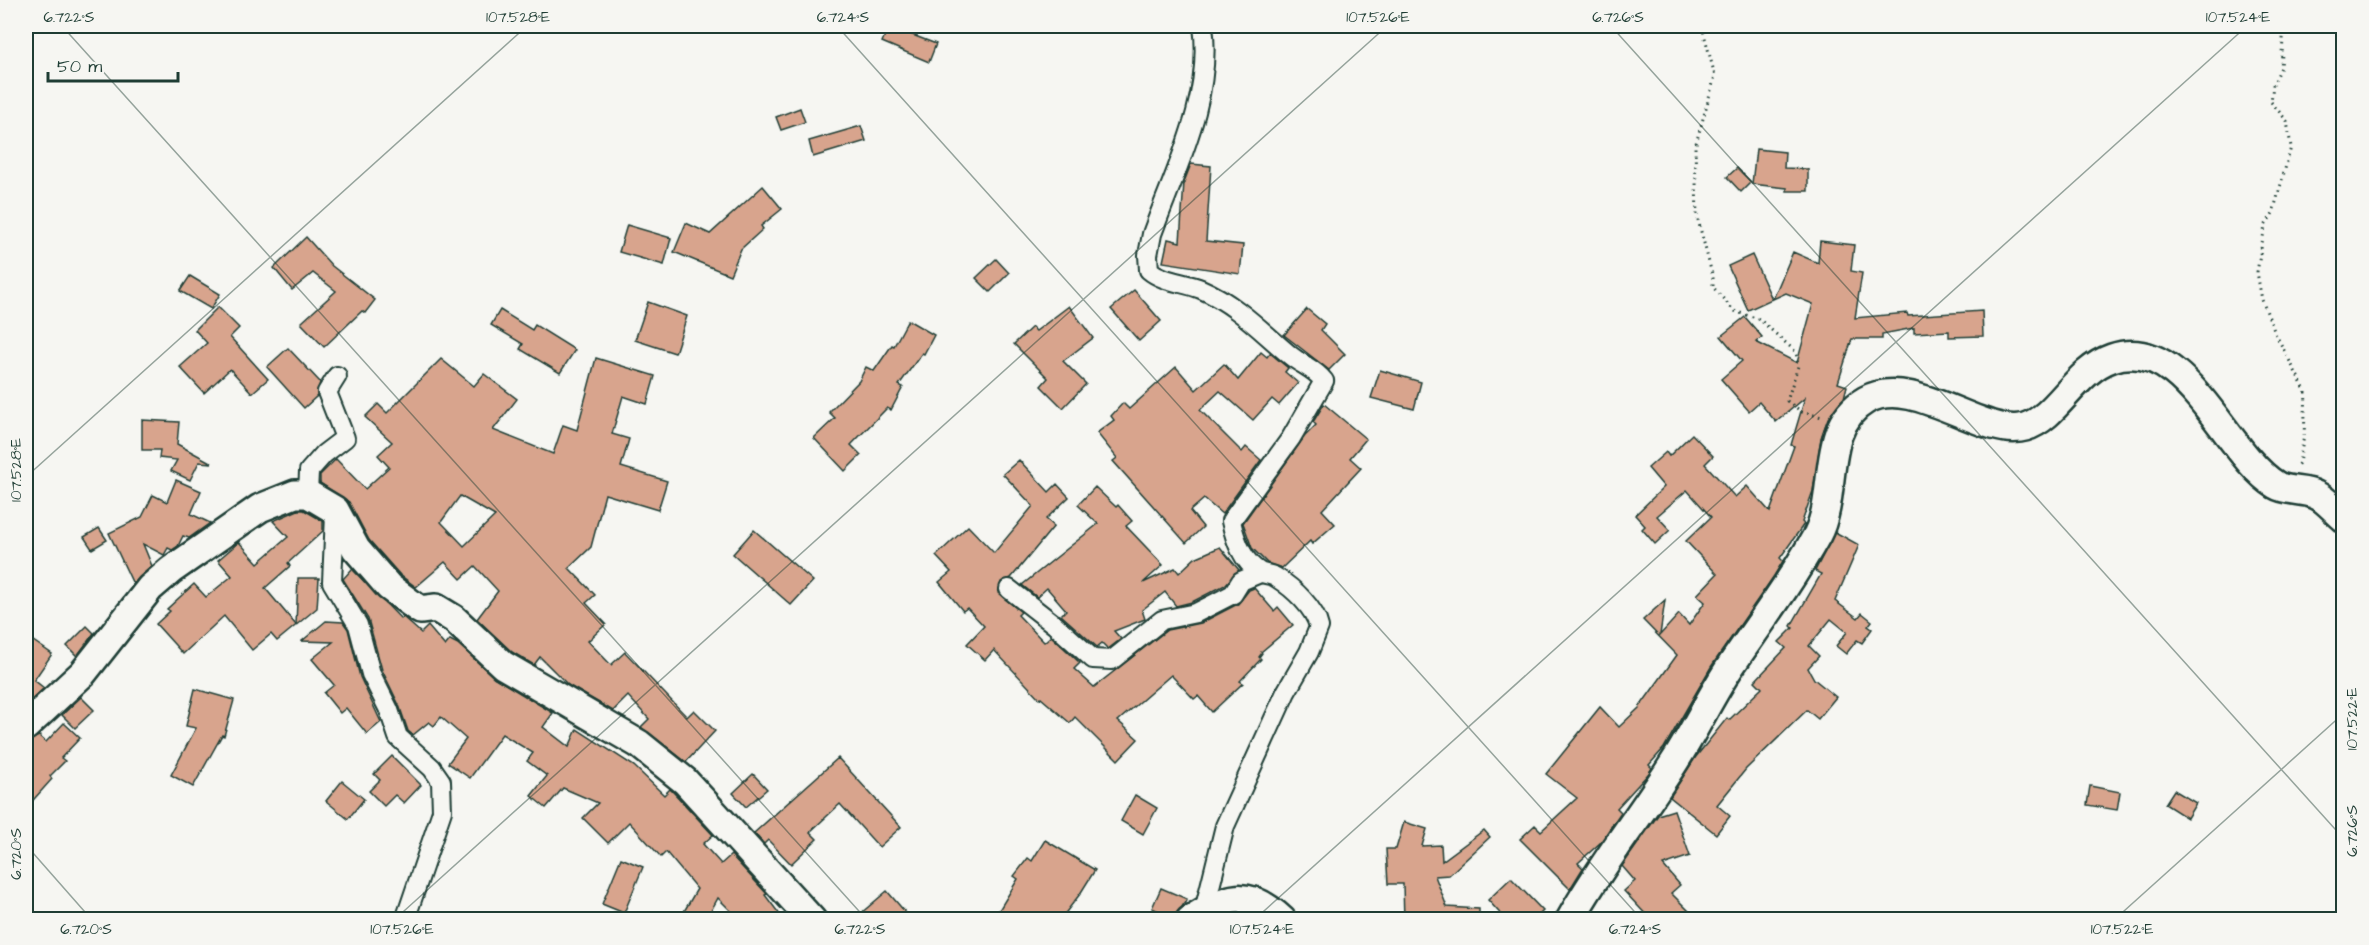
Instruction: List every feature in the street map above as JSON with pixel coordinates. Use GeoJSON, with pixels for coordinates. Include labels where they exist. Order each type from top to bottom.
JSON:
{"type":"FeatureCollection","features":[{"type":"Feature","properties":{"kind":"street"},"geometry":{"type":"LineString","coordinates":[[1203,26],[1203,63],[1197,106],[1152,234],[1148,255],[1149,270],[1155,275],[1202,290],[1253,321],[1292,357],[1318,374],[1324,381],[1291,438],[1231,520],[1236,541],[1244,556],[1260,573]]}},
{"type":"Feature","properties":{"kind":"street"},"geometry":{"type":"LineString","coordinates":[[1570,920],[1598,874],[1674,763],[1720,682],[1769,612],[1818,532],[1829,497],[1834,447],[1844,423],[1863,401],[1878,394],[1908,395],[1994,425],[2011,428],[2025,427],[2042,418],[2089,369],[2115,357],[2139,356],[2161,361],[2177,372],[2245,454],[2277,486],[2317,495],[2343,518]]}},
{"type":"Feature","properties":{"kind":"street"},"geometry":{"type":"LineString","coordinates":[[308,494],[309,471],[324,454],[345,438],[327,392],[337,376]]}},
{"type":"Feature","properties":{"kind":"street"},"geometry":{"type":"LineString","coordinates":[[26,726],[83,673],[150,588],[171,570],[260,508],[295,494],[308,494],[335,510],[356,549],[389,586],[412,604],[420,610],[436,608],[454,619],[503,665],[551,695],[620,731],[685,781],[812,920]]}},
{"type":"Feature","properties":{"kind":"street"},"geometry":{"type":"LineString","coordinates":[[335,510],[332,582],[358,625],[371,674],[389,710],[398,737],[432,768],[441,781],[442,811],[405,920]]}},
{"type":"Feature","properties":{"kind":"street"},"geometry":{"type":"LineString","coordinates":[[1009,589],[1093,659],[1112,660],[1162,620],[1196,613],[1233,594],[1241,581],[1260,573],[1276,576],[1311,609],[1318,627],[1309,652],[1286,692],[1225,826],[1197,915]]}},
{"type":"Feature","properties":{"kind":"street"},"geometry":{"type":"LineString","coordinates":[[1197,915],[1237,898],[1247,897],[1257,899],[1282,920]]}},
{"type":"Feature","properties":{"kind":"path"},"geometry":{"type":"LineString","coordinates":[[1702,26],[1715,76],[1695,147],[1697,216],[1713,278],[1713,287],[1734,311],[1759,319],[1796,352],[1798,366],[1787,402],[1791,406],[1844,423]]}},
{"type":"Feature","properties":{"kind":"path"},"geometry":{"type":"LineString","coordinates":[[2277,486],[2299,463],[2306,400],[2304,384],[2275,333],[2262,300],[2257,272],[2265,226],[2273,213],[2291,147],[2287,121],[2271,102],[2273,85],[2281,68],[2284,26]]}},
{"type":"Feature","properties":{"kind":"building"},"geometry":{"type":"Polygon","coordinates":[[[889,26],[936,44],[929,62],[882,42],[889,26]]]}},
{"type":"Feature","properties":{"kind":"building"},"geometry":{"type":"Polygon","coordinates":[[[800,108],[805,122],[781,130],[776,117],[800,108]]]}},
{"type":"Feature","properties":{"kind":"building"},"geometry":{"type":"Polygon","coordinates":[[[861,126],[866,141],[813,157],[809,141],[861,126]]]}},
{"type":"Feature","properties":{"kind":"building"},"geometry":{"type":"Polygon","coordinates":[[[1756,149],[1785,152],[1784,168],[1808,169],[1808,191],[1787,191],[1787,188],[1752,184],[1756,149]]]}},
{"type":"Feature","properties":{"kind":"building"},"geometry":{"type":"Polygon","coordinates":[[[1191,164],[1211,166],[1206,241],[1243,245],[1240,274],[1163,262],[1168,239],[1180,242],[1184,182],[1191,164]]]}},
{"type":"Feature","properties":{"kind":"building"},"geometry":{"type":"Polygon","coordinates":[[[1737,168],[1751,182],[1741,192],[1727,177],[1737,168]]]}},
{"type":"Feature","properties":{"kind":"building"},"geometry":{"type":"Polygon","coordinates":[[[763,186],[782,209],[761,226],[763,229],[741,249],[730,275],[674,252],[686,223],[710,234],[763,186]]]}},
{"type":"Feature","properties":{"kind":"building"},"geometry":{"type":"Polygon","coordinates":[[[627,225],[671,238],[664,265],[619,252],[627,225]]]}},
{"type":"Feature","properties":{"kind":"building"},"geometry":{"type":"Polygon","coordinates":[[[306,237],[332,266],[375,300],[365,313],[362,311],[324,347],[301,323],[336,291],[313,273],[292,290],[274,268],[306,237]]]}},
{"type":"Feature","properties":{"kind":"building"},"geometry":{"type":"Polygon","coordinates":[[[1820,241],[1854,245],[1851,271],[1862,273],[1855,318],[1907,313],[1908,316],[1982,311],[1983,336],[1949,337],[1949,331],[1914,333],[1914,328],[1882,334],[1882,339],[1852,339],[1838,383],[1847,386],[1844,398],[1828,418],[1821,438],[1813,491],[1802,522],[1804,524],[1780,558],[1783,561],[1774,576],[1711,667],[1664,748],[1649,765],[1652,768],[1649,773],[1617,808],[1621,812],[1600,843],[1578,863],[1583,868],[1570,889],[1520,839],[1535,825],[1541,831],[1577,798],[1546,774],[1600,707],[1619,727],[1639,708],[1677,655],[1643,620],[1665,600],[1660,635],[1679,614],[1689,625],[1705,602],[1697,595],[1717,574],[1686,541],[1711,517],[1687,490],[1657,516],[1670,530],[1655,544],[1642,529],[1645,526],[1635,515],[1664,487],[1648,468],[1666,452],[1669,456],[1692,434],[1713,456],[1705,464],[1735,497],[1747,486],[1770,512],[1794,446],[1791,445],[1805,398],[1776,422],[1759,402],[1749,411],[1721,379],[1742,361],[1721,336],[1745,317],[1762,337],[1756,342],[1797,363],[1813,304],[1786,293],[1773,299],[1793,252],[1818,263],[1820,241]]]}},
{"type":"Feature","properties":{"kind":"building"},"geometry":{"type":"Polygon","coordinates":[[[1752,255],[1772,299],[1748,310],[1728,266],[1752,255]]]}},
{"type":"Feature","properties":{"kind":"building"},"geometry":{"type":"Polygon","coordinates":[[[996,259],[1009,273],[990,292],[976,278],[996,259]]]}},
{"type":"Feature","properties":{"kind":"building"},"geometry":{"type":"Polygon","coordinates":[[[190,276],[220,294],[211,309],[180,291],[190,276]]]}},
{"type":"Feature","properties":{"kind":"building"},"geometry":{"type":"Polygon","coordinates":[[[1134,290],[1161,321],[1139,341],[1111,309],[1134,290]]]}},
{"type":"Feature","properties":{"kind":"building"},"geometry":{"type":"Polygon","coordinates":[[[648,302],[687,316],[675,353],[635,340],[648,302]]]}},
{"type":"Feature","properties":{"kind":"building"},"geometry":{"type":"Polygon","coordinates":[[[1069,306],[1093,338],[1063,361],[1086,384],[1063,408],[1041,386],[1048,378],[1014,344],[1032,327],[1036,331],[1069,306]]]}},
{"type":"Feature","properties":{"kind":"building"},"geometry":{"type":"Polygon","coordinates":[[[218,307],[239,328],[230,337],[268,379],[252,393],[230,369],[204,393],[180,367],[207,343],[195,330],[218,307]]]}},
{"type":"Feature","properties":{"kind":"building"},"geometry":{"type":"Polygon","coordinates":[[[1307,309],[1325,324],[1321,330],[1345,354],[1329,370],[1284,335],[1307,309]]]}},
{"type":"Feature","properties":{"kind":"building"},"geometry":{"type":"Polygon","coordinates":[[[500,310],[532,330],[535,325],[575,350],[560,373],[520,349],[523,344],[491,325],[500,310]]]}},
{"type":"Feature","properties":{"kind":"building"},"geometry":{"type":"Polygon","coordinates":[[[908,320],[934,335],[924,354],[922,353],[899,385],[903,387],[891,410],[887,408],[851,445],[861,455],[845,471],[814,438],[835,418],[829,412],[859,381],[866,367],[874,371],[892,345],[894,346],[908,320]]]}},
{"type":"Feature","properties":{"kind":"building"},"geometry":{"type":"Polygon","coordinates":[[[288,348],[320,382],[317,396],[304,408],[267,367],[288,348]]]}},
{"type":"Feature","properties":{"kind":"building"},"geometry":{"type":"Polygon","coordinates":[[[1261,352],[1267,357],[1270,353],[1288,368],[1285,372],[1298,383],[1279,405],[1272,399],[1253,420],[1220,391],[1200,410],[1242,452],[1246,447],[1261,460],[1222,514],[1204,499],[1190,511],[1203,527],[1186,543],[1113,461],[1117,458],[1097,433],[1114,420],[1111,416],[1123,403],[1129,409],[1176,367],[1196,390],[1224,364],[1238,380],[1261,352]]]}},
{"type":"Feature","properties":{"kind":"building"},"geometry":{"type":"Polygon","coordinates":[[[596,358],[655,376],[647,404],[623,396],[612,434],[629,439],[621,467],[667,481],[658,510],[605,494],[591,547],[569,568],[595,595],[586,603],[606,624],[588,641],[611,665],[625,652],[687,717],[694,710],[715,731],[686,762],[641,727],[649,719],[628,696],[613,711],[568,685],[540,657],[534,665],[512,652],[477,619],[498,591],[475,566],[461,579],[445,562],[416,587],[400,575],[369,540],[349,502],[320,483],[320,475],[336,459],[365,489],[389,467],[378,455],[392,442],[365,417],[378,404],[387,413],[441,359],[474,386],[484,374],[517,399],[493,430],[553,454],[563,425],[577,430],[596,358]],[[460,496],[441,522],[464,546],[495,516],[460,496]]]}},
{"type":"Feature","properties":{"kind":"building"},"geometry":{"type":"Polygon","coordinates":[[[1380,370],[1421,382],[1414,409],[1371,398],[1380,370]]]}},
{"type":"Feature","properties":{"kind":"building"},"geometry":{"type":"Polygon","coordinates":[[[1324,404],[1366,439],[1350,458],[1361,468],[1322,510],[1335,524],[1312,544],[1310,541],[1282,568],[1267,563],[1252,548],[1243,523],[1305,436],[1316,425],[1313,422],[1324,404]]]}},
{"type":"Feature","properties":{"kind":"building"},"geometry":{"type":"Polygon","coordinates":[[[142,420],[179,422],[177,444],[212,463],[199,462],[190,480],[171,471],[177,460],[159,458],[160,450],[142,450],[142,420]]]}},
{"type":"Feature","properties":{"kind":"building"},"geometry":{"type":"Polygon","coordinates":[[[1019,460],[1049,492],[1057,484],[1069,497],[1046,519],[1054,526],[1011,578],[1001,582],[998,593],[1021,612],[1018,615],[1044,642],[1051,636],[1080,663],[1074,669],[1094,687],[1167,630],[1201,623],[1238,604],[1249,590],[1254,588],[1274,611],[1278,607],[1293,625],[1261,652],[1259,657],[1261,659],[1240,681],[1243,683],[1212,712],[1198,696],[1194,699],[1171,675],[1118,721],[1138,739],[1118,760],[1075,717],[1070,723],[1040,699],[994,650],[985,660],[967,644],[984,626],[967,608],[963,611],[939,582],[951,572],[936,556],[968,526],[994,553],[1033,506],[1003,474],[1019,460]]]}},
{"type":"Feature","properties":{"kind":"building"},"geometry":{"type":"Polygon","coordinates":[[[176,480],[201,491],[191,514],[210,523],[189,538],[183,536],[178,546],[172,550],[168,548],[164,555],[143,544],[152,566],[133,584],[109,533],[142,517],[153,495],[167,502],[176,480]]]}},
{"type":"Feature","properties":{"kind":"building"},"geometry":{"type":"Polygon","coordinates":[[[1095,487],[1116,507],[1118,505],[1132,521],[1126,526],[1163,565],[1143,583],[1175,568],[1179,573],[1195,558],[1220,547],[1239,570],[1225,585],[1192,602],[1176,606],[1165,592],[1142,610],[1145,619],[1114,631],[1121,639],[1108,649],[1102,643],[1097,647],[1061,615],[1066,610],[1047,588],[1037,597],[1022,585],[1098,524],[1078,505],[1095,487]]]}},
{"type":"Feature","properties":{"kind":"building"},"geometry":{"type":"Polygon","coordinates":[[[298,510],[304,510],[323,521],[323,531],[288,563],[290,566],[265,588],[296,625],[298,578],[319,578],[317,608],[277,641],[271,634],[252,650],[224,616],[183,654],[156,624],[170,611],[167,609],[194,584],[206,597],[232,576],[218,560],[239,542],[258,563],[288,537],[273,521],[298,510]]]}},
{"type":"Feature","properties":{"kind":"building"},"geometry":{"type":"Polygon","coordinates":[[[99,528],[107,540],[92,549],[84,537],[99,528]]]}},
{"type":"Feature","properties":{"kind":"building"},"geometry":{"type":"Polygon","coordinates":[[[754,530],[813,581],[791,605],[733,554],[754,530]]]}},
{"type":"Feature","properties":{"kind":"building"},"geometry":{"type":"Polygon","coordinates":[[[1835,532],[1859,545],[1835,601],[1858,618],[1862,613],[1872,621],[1868,626],[1872,629],[1862,643],[1857,640],[1846,654],[1836,646],[1847,632],[1831,619],[1809,646],[1819,656],[1808,668],[1814,679],[1836,697],[1818,719],[1807,710],[1746,769],[1717,805],[1730,816],[1716,834],[1670,797],[1695,758],[1727,718],[1729,720],[1762,688],[1755,681],[1786,648],[1779,642],[1793,628],[1791,626],[1821,574],[1815,571],[1835,532]]]}},
{"type":"Feature","properties":{"kind":"building"},"geometry":{"type":"Polygon","coordinates":[[[352,569],[401,619],[403,617],[421,633],[428,626],[445,646],[450,640],[458,644],[495,678],[553,713],[543,727],[569,747],[577,729],[634,766],[664,795],[670,789],[713,835],[703,844],[721,864],[731,855],[767,894],[765,895],[784,920],[740,920],[718,898],[706,920],[679,920],[697,889],[666,852],[661,857],[629,822],[608,843],[583,818],[598,803],[563,788],[546,808],[531,796],[547,776],[527,761],[533,753],[502,734],[470,778],[448,763],[466,739],[441,717],[434,726],[429,722],[413,735],[408,731],[399,705],[382,670],[368,619],[343,579],[352,569]]]}},
{"type":"Feature","properties":{"kind":"building"},"geometry":{"type":"Polygon","coordinates":[[[326,621],[343,622],[348,629],[360,677],[381,722],[367,734],[346,708],[340,713],[324,693],[334,685],[312,659],[333,642],[302,641],[326,621]]]}},
{"type":"Feature","properties":{"kind":"building"},"geometry":{"type":"Polygon","coordinates":[[[87,626],[94,633],[77,656],[67,646],[87,626]]]}},
{"type":"Feature","properties":{"kind":"building"},"geometry":{"type":"Polygon","coordinates":[[[26,636],[52,654],[34,680],[44,688],[26,705],[26,636]]]}},
{"type":"Feature","properties":{"kind":"building"},"geometry":{"type":"Polygon","coordinates":[[[195,689],[234,700],[224,736],[222,735],[193,787],[171,775],[196,728],[186,726],[195,689]]]}},
{"type":"Feature","properties":{"kind":"building"},"geometry":{"type":"Polygon","coordinates":[[[81,697],[94,710],[75,728],[62,715],[81,697]]]}},
{"type":"Feature","properties":{"kind":"building"},"geometry":{"type":"Polygon","coordinates":[[[64,723],[80,738],[61,758],[65,761],[50,776],[52,779],[26,808],[26,741],[39,736],[46,742],[64,723]]]}},
{"type":"Feature","properties":{"kind":"building"},"geometry":{"type":"Polygon","coordinates":[[[392,756],[421,785],[404,803],[395,795],[384,806],[369,791],[380,780],[374,774],[392,756]]]}},
{"type":"Feature","properties":{"kind":"building"},"geometry":{"type":"Polygon","coordinates":[[[838,758],[901,827],[879,847],[840,804],[810,832],[817,839],[791,864],[768,840],[764,844],[754,833],[838,758]]]}},
{"type":"Feature","properties":{"kind":"building"},"geometry":{"type":"Polygon","coordinates":[[[753,774],[767,789],[746,807],[733,793],[753,774]]]}},
{"type":"Feature","properties":{"kind":"building"},"geometry":{"type":"Polygon","coordinates":[[[342,781],[364,799],[348,819],[326,801],[342,781]]]}},
{"type":"Feature","properties":{"kind":"building"},"geometry":{"type":"Polygon","coordinates":[[[2090,786],[2120,792],[2117,810],[2087,805],[2090,786]]]}},
{"type":"Feature","properties":{"kind":"building"},"geometry":{"type":"Polygon","coordinates":[[[2174,790],[2196,803],[2187,818],[2165,804],[2174,790]]]}},
{"type":"Feature","properties":{"kind":"building"},"geometry":{"type":"Polygon","coordinates":[[[1135,795],[1157,808],[1143,834],[1121,821],[1135,795]]]}},
{"type":"Feature","properties":{"kind":"building"},"geometry":{"type":"Polygon","coordinates":[[[1674,810],[1690,856],[1663,865],[1680,885],[1671,893],[1698,920],[1651,920],[1624,891],[1635,881],[1622,866],[1658,815],[1674,810]]]}},
{"type":"Feature","properties":{"kind":"building"},"geometry":{"type":"Polygon","coordinates":[[[1404,822],[1427,829],[1422,846],[1441,845],[1442,861],[1484,830],[1490,837],[1449,875],[1435,876],[1447,907],[1479,909],[1479,920],[1404,920],[1403,884],[1388,884],[1386,849],[1396,849],[1404,822]]]}},
{"type":"Feature","properties":{"kind":"building"},"geometry":{"type":"Polygon","coordinates":[[[1045,840],[1095,870],[1080,894],[1060,920],[993,920],[1018,879],[1014,876],[1028,858],[1032,861],[1045,840]]]}},
{"type":"Feature","properties":{"kind":"building"},"geometry":{"type":"Polygon","coordinates":[[[621,858],[643,867],[624,913],[602,904],[621,858]]]}},
{"type":"Feature","properties":{"kind":"building"},"geometry":{"type":"Polygon","coordinates":[[[1511,878],[1543,911],[1534,920],[1506,920],[1488,900],[1511,878]]]}},
{"type":"Feature","properties":{"kind":"building"},"geometry":{"type":"Polygon","coordinates":[[[1161,888],[1187,899],[1175,918],[1152,908],[1161,888]]]}},
{"type":"Feature","properties":{"kind":"building"},"geometry":{"type":"Polygon","coordinates":[[[887,891],[912,920],[853,920],[887,891]]]}}]}
